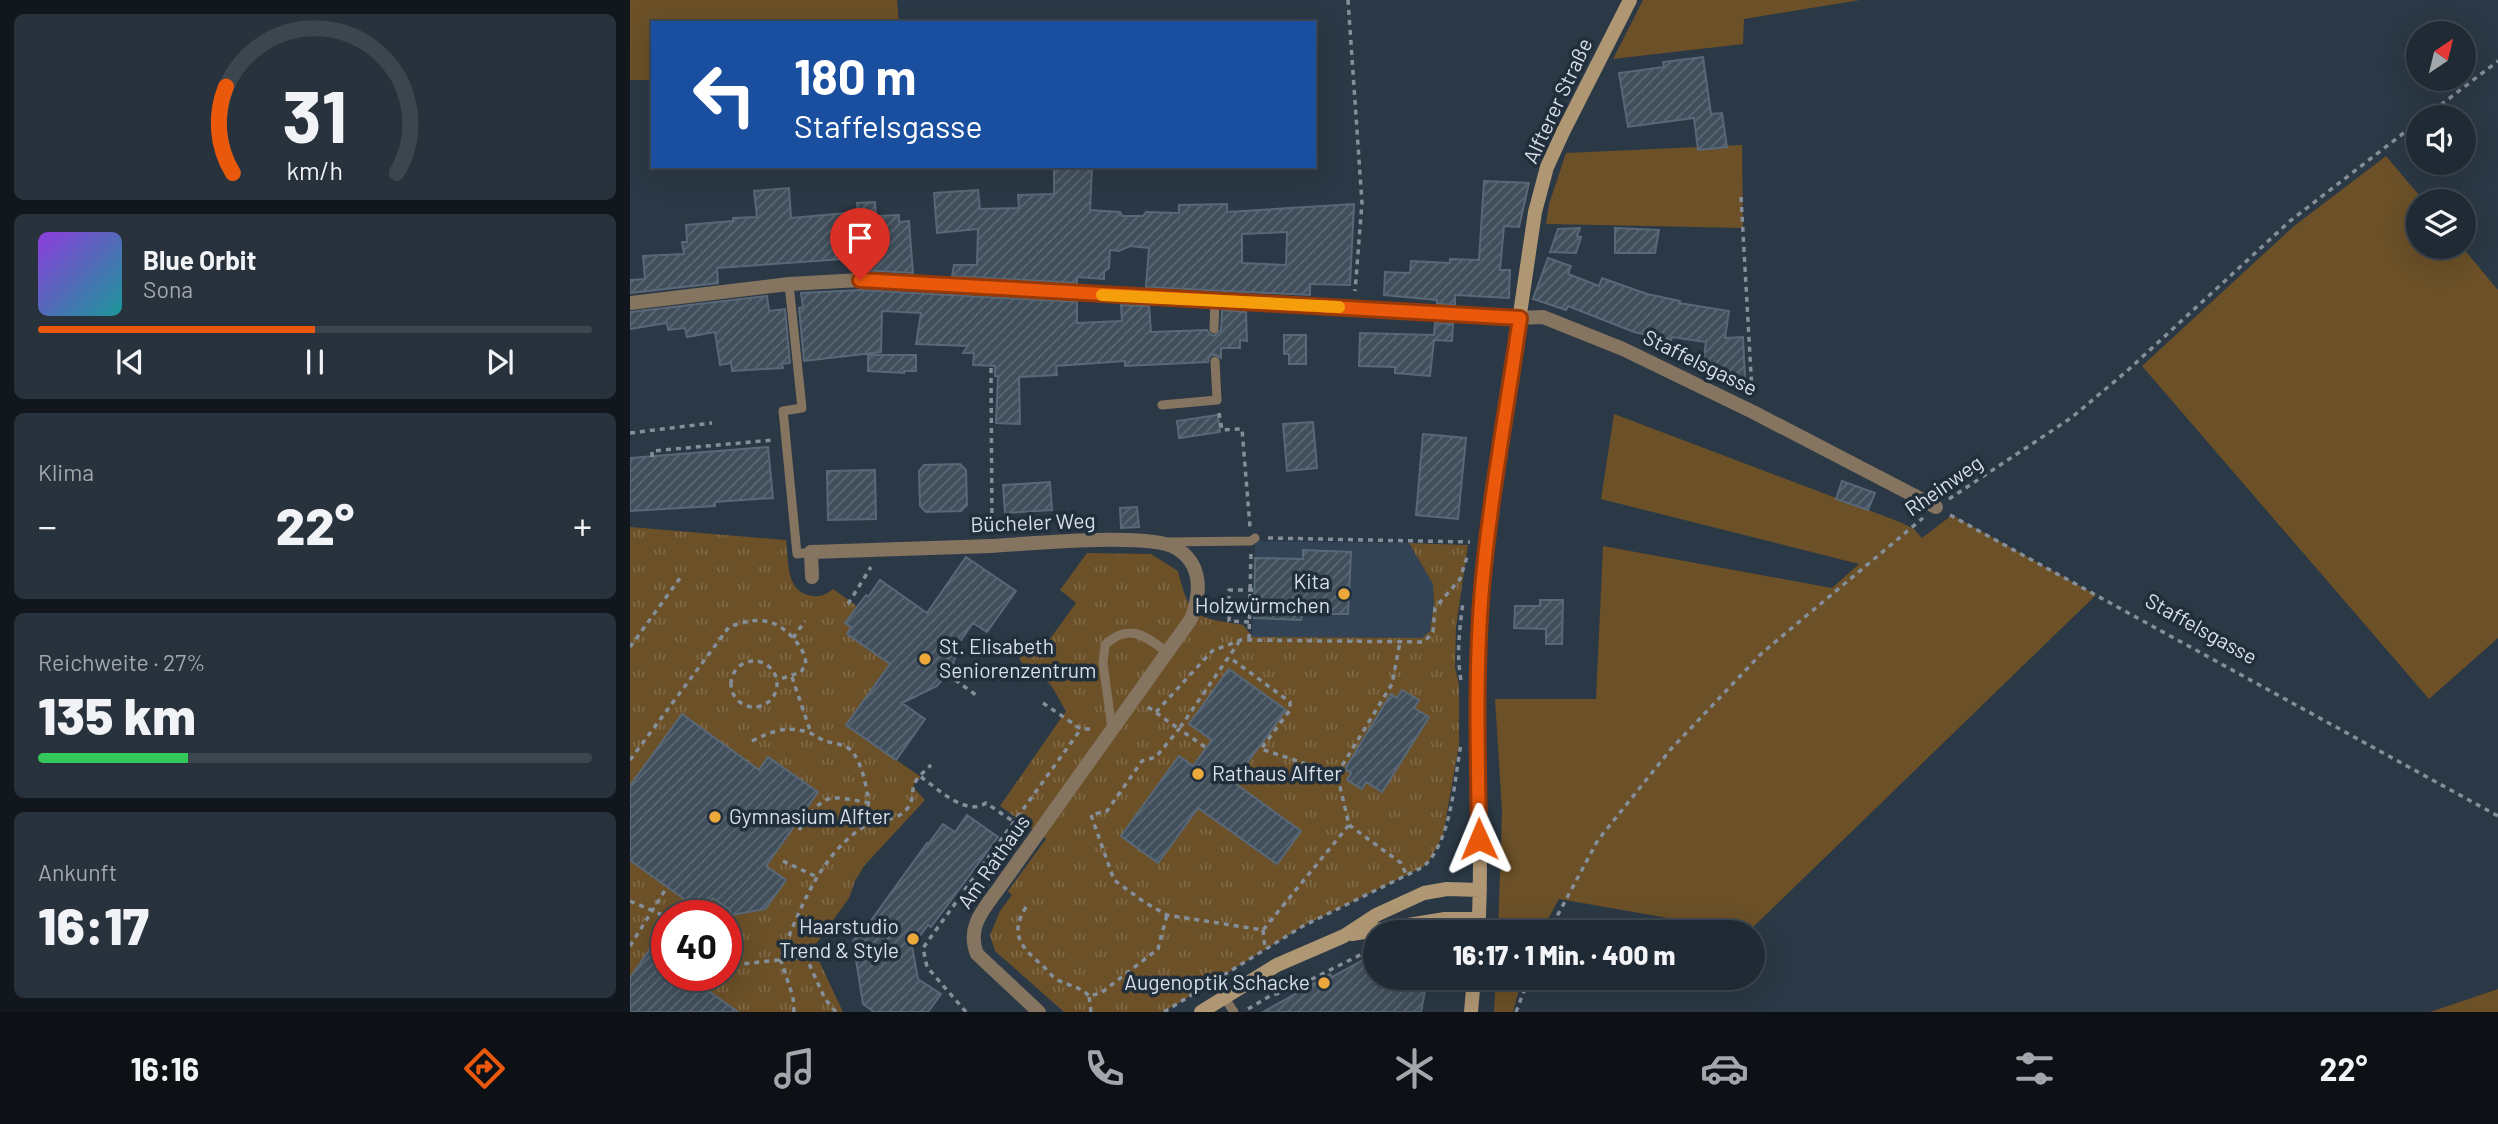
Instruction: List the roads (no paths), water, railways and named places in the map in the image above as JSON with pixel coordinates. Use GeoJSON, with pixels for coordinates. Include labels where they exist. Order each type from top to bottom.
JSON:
{"type":"FeatureCollection","features":[{"type":"Feature","properties":{"kind":"street","name":"Alfterer Straße"},"geometry":{"type":"LineString","coordinates":[[1478,920],[1478,712],[1482,590],[1486,544],[1535,212],[1547,167],[1630,0]]}},
{"type":"Feature","properties":{"kind":"street","name":"Staffelsgasse"},"geometry":{"type":"LineString","coordinates":[[630,303],[789,284],[860,280],[1520,318],[1543,317],[1623,349],[1753,412],[1936,507]]}},
{"type":"Feature","properties":{"kind":"street","name":"Bücheler Weg"},"geometry":{"type":"LineString","coordinates":[[811,552],[1085,541],[1156,542]]}},
{"type":"Feature","properties":{"kind":"street","name":"Am Rathaus"},"geometry":{"type":"LineString","coordinates":[[1039,1012],[977,954],[973,943],[974,927],[1191,619],[1200,590],[1198,576],[1187,558],[1176,548],[1156,542]]}},
{"type":"Feature","properties":{"kind":"street"},"geometry":{"type":"LineString","coordinates":[[811,552],[812,577]]}},
{"type":"Feature","properties":{"kind":"street"},"geometry":{"type":"LineString","coordinates":[[1201,1012],[1277,965],[1344,936],[1376,915],[1424,893],[1447,889],[1480,890]]}},
{"type":"Feature","properties":{"kind":"street"},"geometry":{"type":"LineString","coordinates":[[1344,936],[1363,933]]}},
{"type":"Feature","properties":{"kind":"street"},"geometry":{"type":"LineString","coordinates":[[1471,1012],[1473,990]]}},
{"type":"Feature","properties":{"kind":"lane"},"geometry":{"type":"LineString","coordinates":[[789,284],[802,408],[783,411],[797,554],[811,552]]}},
{"type":"Feature","properties":{"kind":"lane"},"geometry":{"type":"LineString","coordinates":[[1214,301],[1214,330]]}},
{"type":"Feature","properties":{"kind":"lane"},"geometry":{"type":"LineString","coordinates":[[1163,405],[1217,400],[1215,361]]}},
{"type":"Feature","properties":{"kind":"lane","name":"Bücheler Weg"},"geometry":{"type":"LineString","coordinates":[[1156,542],[1253,539]]}},
{"type":"Feature","properties":{"kind":"lane"},"geometry":{"type":"LineString","coordinates":[[1112,729],[1103,663],[1105,645],[1120,634],[1138,633],[1167,652]]}},
{"type":"Feature","properties":{"kind":"lane"},"geometry":{"type":"LineString","coordinates":[[1224,997],[1234,1012]]}},
{"type":"Feature","properties":{"kind":"place","name":"Kita Holzwürmchen"},"geometry":{"type":"Point","coordinates":[1344,594]}},
{"type":"Feature","properties":{"kind":"place","name":"St. Elisabeth Seniorenzentrum"},"geometry":{"type":"Point","coordinates":[925,659]}},
{"type":"Feature","properties":{"kind":"place","name":"Rathaus Alfter"},"geometry":{"type":"Point","coordinates":[1198,774]}},
{"type":"Feature","properties":{"kind":"place","name":"Gymnasium Alfter"},"geometry":{"type":"Point","coordinates":[715,817]}},
{"type":"Feature","properties":{"kind":"place","name":"Haarstudio Trend & Style"},"geometry":{"type":"Point","coordinates":[913,939]}},
{"type":"Feature","properties":{"kind":"place","name":"Augenoptik Schacke"},"geometry":{"type":"Point","coordinates":[1324,983]}}]}
